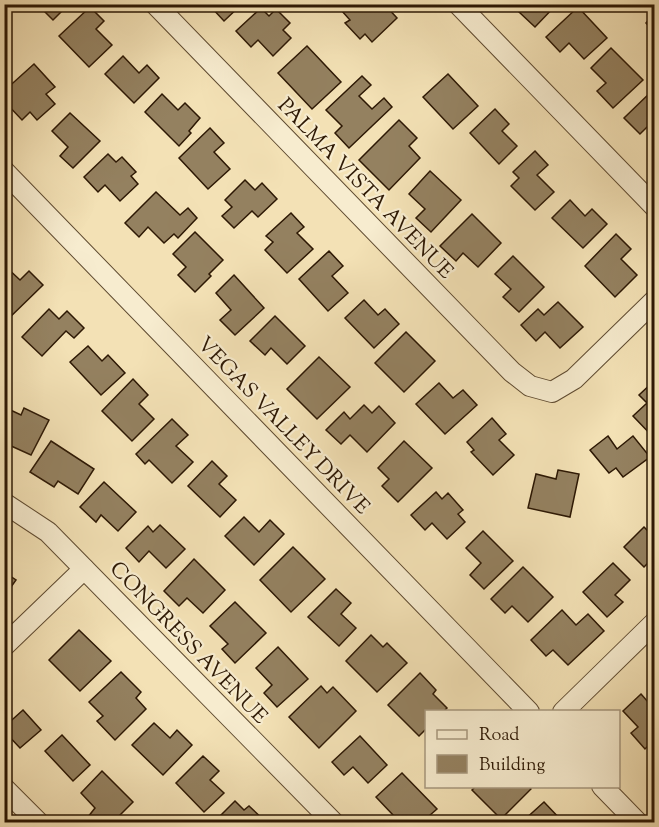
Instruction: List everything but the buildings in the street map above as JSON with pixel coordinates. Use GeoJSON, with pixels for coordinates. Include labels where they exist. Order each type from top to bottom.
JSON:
{"type":"FeatureCollection","features":[{"type":"Feature","properties":{"kind":"street","name":"PALMA VISTA AVENUE"},"geometry":{"type":"LineString","coordinates":[[155,4],[512,372],[530,386],[552,392],[574,379],[654,301]]}},
{"type":"Feature","properties":{"kind":"street"},"geometry":{"type":"LineString","coordinates":[[458,4],[654,206]]}},
{"type":"Feature","properties":{"kind":"street","name":"VEGAS VALLEY DRIVE"},"geometry":{"type":"LineString","coordinates":[[4,171],[528,710]]}},
{"type":"Feature","properties":{"kind":"street","name":"CONGRESS AVENUE"},"geometry":{"type":"LineString","coordinates":[[4,503],[48,532],[333,822]]}},
{"type":"Feature","properties":{"kind":"street"},"geometry":{"type":"LineString","coordinates":[[4,646],[84,569]]}},
{"type":"Feature","properties":{"kind":"street"},"geometry":{"type":"LineString","coordinates":[[564,710],[654,623]]}},
{"type":"Feature","properties":{"kind":"street"},"geometry":{"type":"LineString","coordinates":[[4,788],[38,822]]}},
{"type":"Feature","properties":{"kind":"street"},"geometry":{"type":"LineString","coordinates":[[604,788],[637,822]]}}]}
